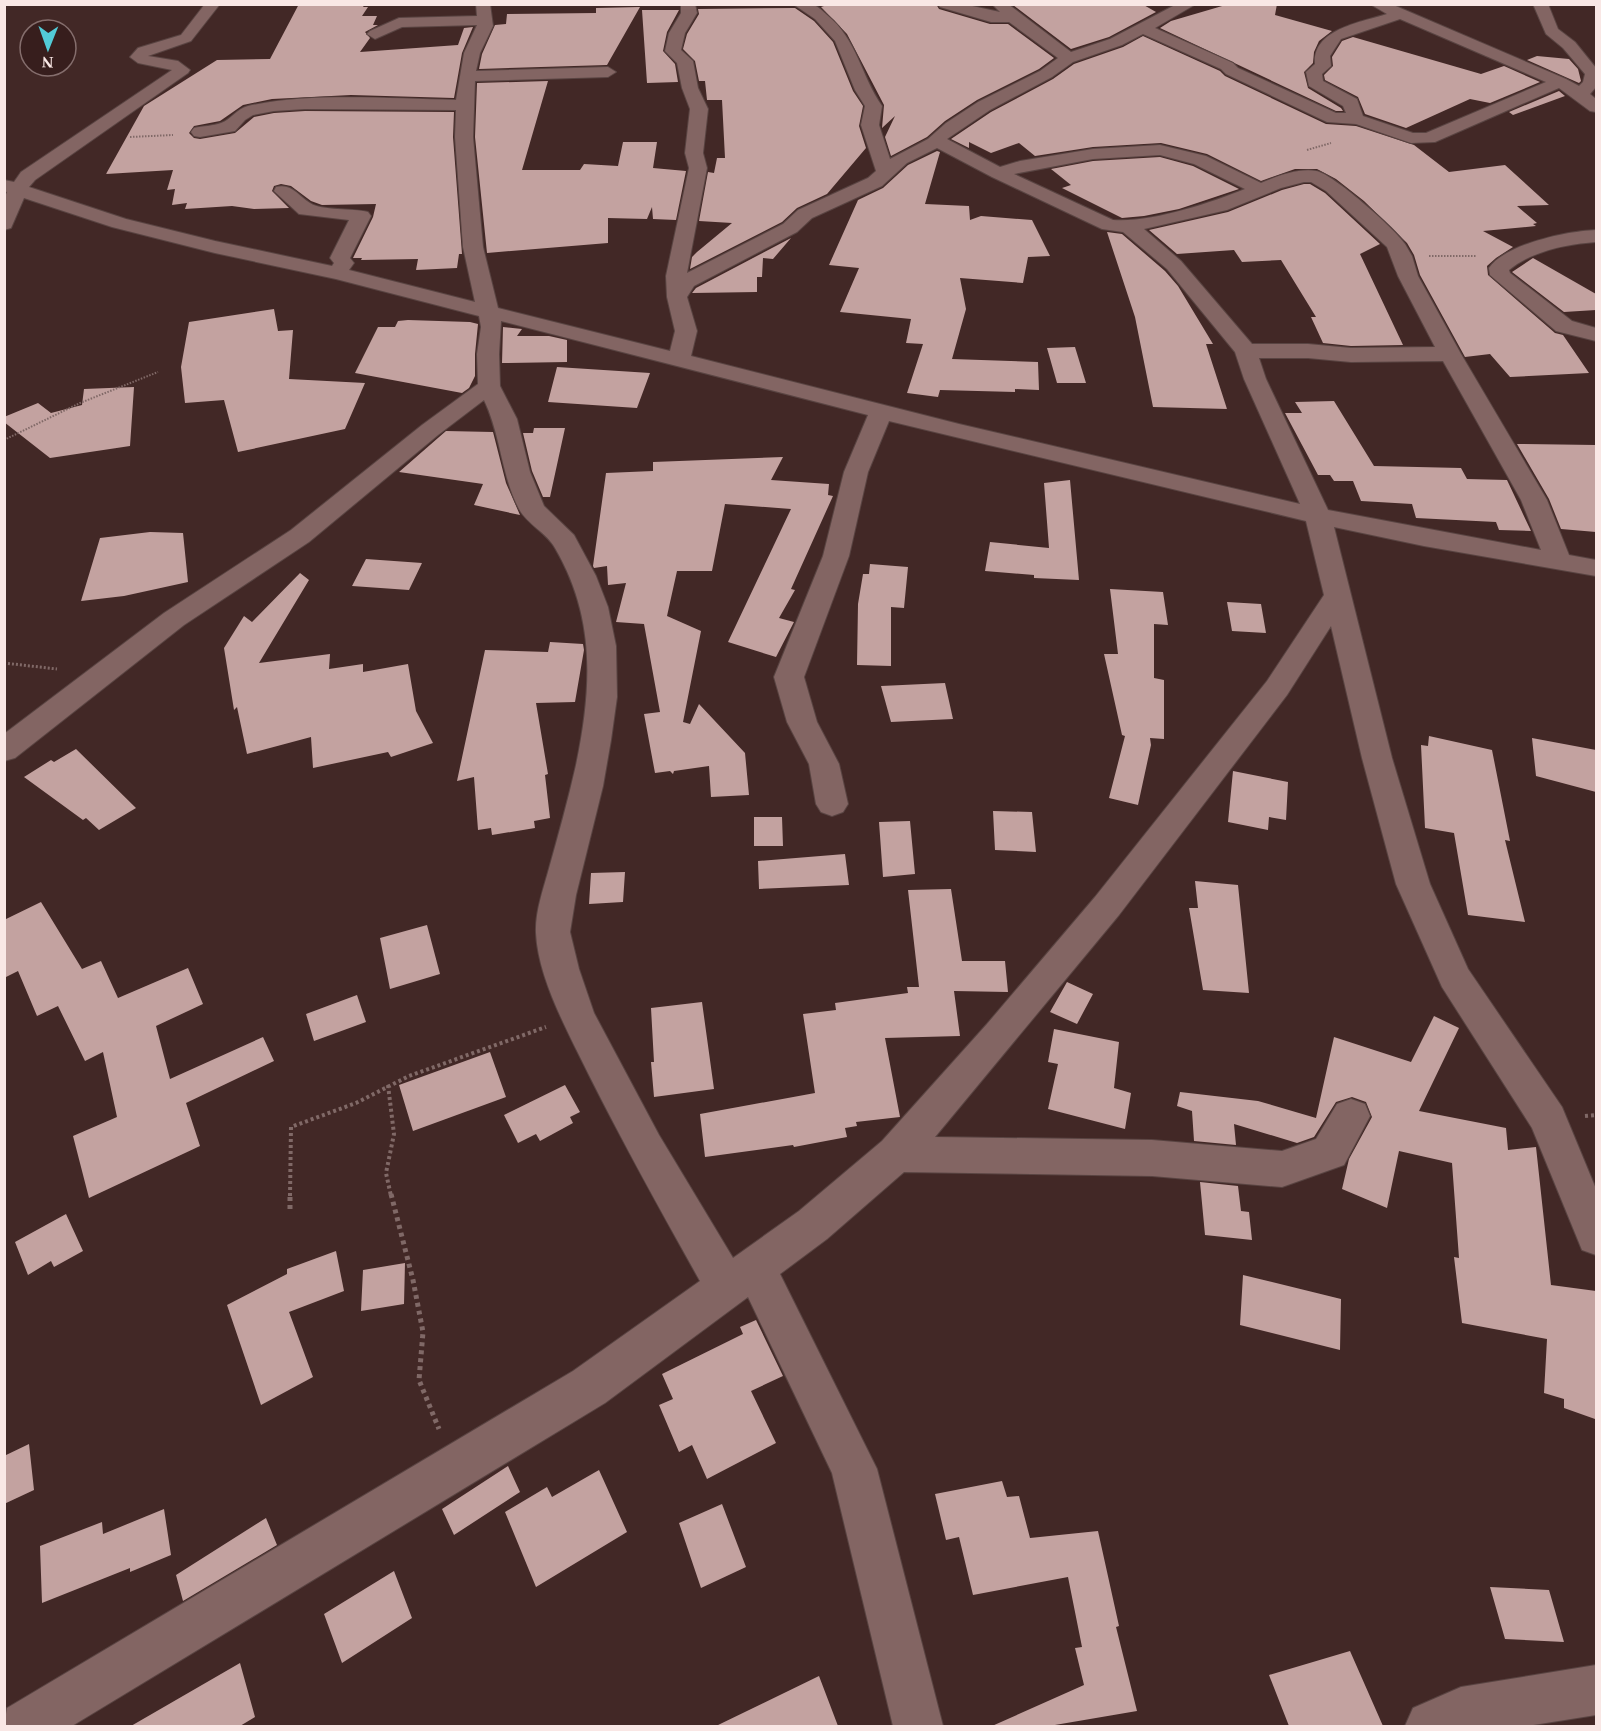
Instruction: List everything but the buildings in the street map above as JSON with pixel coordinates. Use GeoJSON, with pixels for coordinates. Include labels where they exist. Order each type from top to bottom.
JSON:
{"type":"FeatureCollection","features":[{"type":"Feature","properties":{"kind":"street"},"geometry":{"type":"LineString","coordinates":[[4,224],[11,188],[182,70],[178,65],[146,61],[138,57],[144,51],[186,38],[213,4]]}},
{"type":"Feature","properties":{"kind":"street"},"geometry":{"type":"LineString","coordinates":[[679,358],[686,331],[677,297],[676,276],[698,168],[694,153],[699,109],[690,88],[685,61],[673,51],[677,33],[689,13],[688,4]]}},
{"type":"Feature","properties":{"kind":"street"},"geometry":{"type":"LineString","coordinates":[[800,4],[822,17],[846,46],[863,92],[874,106],[870,125],[885,171]]}},
{"type":"Feature","properties":{"kind":"street"},"geometry":{"type":"LineString","coordinates":[[945,4],[991,17],[1005,11],[1064,54],[1067,59]]}},
{"type":"Feature","properties":{"kind":"street"},"geometry":{"type":"LineString","coordinates":[[677,297],[686,282],[790,228],[804,214],[875,182],[901,159],[936,141],[952,127],[1001,95],[1046,74],[1067,59],[1116,42],[1189,4]]}},
{"type":"Feature","properties":{"kind":"street"},"geometry":{"type":"LineString","coordinates":[[1377,4],[1560,82],[1596,107]]}},
{"type":"Feature","properties":{"kind":"street"},"geometry":{"type":"LineString","coordinates":[[1540,4],[1551,31],[1569,45],[1593,74],[1592,83],[1580,94]]}},
{"type":"Feature","properties":{"kind":"street"},"geometry":{"type":"LineString","coordinates":[[375,34],[399,22],[483,12],[485,26],[472,53],[467,76],[464,137],[473,247],[492,327],[488,354],[489,386],[505,419],[518,472],[532,509],[565,541],[583,576],[594,607],[602,646],[602,697],[596,740],[587,786],[559,895],[553,932],[561,969],[578,1015],[645,1147],[741,1278],[854,1469],[918,1726]]}},
{"type":"Feature","properties":{"kind":"street"},"geometry":{"type":"LineString","coordinates":[[1350,118],[1351,103],[1315,83],[1314,72],[1323,66],[1322,56],[1335,36],[1399,15]]}},
{"type":"Feature","properties":{"kind":"street"},"geometry":{"type":"LineString","coordinates":[[1144,29],[1334,118],[1350,118],[1379,124],[1411,138],[1429,138],[1560,82]]}},
{"type":"Feature","properties":{"kind":"street"},"geometry":{"type":"LineString","coordinates":[[467,76],[609,72]]}},
{"type":"Feature","properties":{"kind":"street"},"geometry":{"type":"LineString","coordinates":[[200,132],[229,127],[238,116],[248,111],[274,106],[306,104],[464,105]]}},
{"type":"Feature","properties":{"kind":"street"},"geometry":{"type":"LineString","coordinates":[[936,141],[1109,225],[1129,227],[1220,206],[1260,189],[1304,176],[1315,176],[1333,187],[1395,244],[1402,256],[1408,276],[1450,354],[1534,500],[1559,563]]}},
{"type":"Feature","properties":{"kind":"street"},"geometry":{"type":"LineString","coordinates":[[998,173],[1020,166],[1093,154],[1160,150],[1200,160],[1260,189]]}},
{"type":"Feature","properties":{"kind":"street"},"geometry":{"type":"LineString","coordinates":[[11,188],[118,223],[215,247],[337,273],[679,358],[881,412],[1318,516],[1424,538],[1596,568]]}},
{"type":"Feature","properties":{"kind":"street"},"geometry":{"type":"LineString","coordinates":[[283,191],[306,210],[362,216],[340,258],[344,263],[337,273]]}},
{"type":"Feature","properties":{"kind":"street"},"geometry":{"type":"LineString","coordinates":[[1129,227],[1174,265],[1246,351],[1255,380],[1318,516],[1377,758],[1413,885],[1454,977],[1548,1119],[1596,1236]]}},
{"type":"Feature","properties":{"kind":"street"},"geometry":{"type":"LineString","coordinates":[[1596,236],[1576,237],[1514,256],[1499,268],[1500,275],[1564,326],[1596,335]]}},
{"type":"Feature","properties":{"kind":"street"},"geometry":{"type":"LineString","coordinates":[[1246,351],[1308,351],[1351,355],[1450,354]]}},
{"type":"Feature","properties":{"kind":"street"},"geometry":{"type":"LineString","coordinates":[[4,750],[174,619],[300,536],[489,386]]}},
{"type":"Feature","properties":{"kind":"street"},"geometry":{"type":"LineString","coordinates":[[832,804],[824,764],[802,722],[789,677],[836,556],[859,464],[881,412]]}},
{"type":"Feature","properties":{"kind":"street"},"geometry":{"type":"LineString","coordinates":[[25,1726],[589,1387],[813,1225],[896,1154],[1000,1035],[1107,906],[1277,688],[1336,597]]}},
{"type":"Feature","properties":{"kind":"street"},"geometry":{"type":"LineString","coordinates":[[896,1154],[1152,1158],[1282,1168],[1330,1152],[1351,1116]]}},
{"type":"Feature","properties":{"kind":"street"},"geometry":{"type":"LineString","coordinates":[[1431,1726],[1461,1712],[1596,1690]]}},
{"type":"Feature","properties":{"kind":"path"},"geometry":{"type":"LineString","coordinates":[[1304,176],[1280,159],[1353,137],[1350,118]]}},
{"type":"Feature","properties":{"kind":"path"},"geometry":{"type":"LineString","coordinates":[[81,138],[159,137],[200,132]]}},
{"type":"Feature","properties":{"kind":"path"},"geometry":{"type":"LineString","coordinates":[[1402,256],[1514,256]]}},
{"type":"Feature","properties":{"kind":"path"},"geometry":{"type":"LineString","coordinates":[[4,440],[82,400],[158,372]]}},
{"type":"Feature","properties":{"kind":"path"},"geometry":{"type":"LineString","coordinates":[[4,663],[101,675]]}},
{"type":"Feature","properties":{"kind":"path"},"geometry":{"type":"LineString","coordinates":[[290,1209],[291,1127],[356,1103],[388,1085],[578,1015]]}},
{"type":"Feature","properties":{"kind":"path"},"geometry":{"type":"LineString","coordinates":[[388,1085],[394,1134],[386,1173],[413,1280],[423,1332],[419,1380],[438,1428],[459,1466]]}}]}
